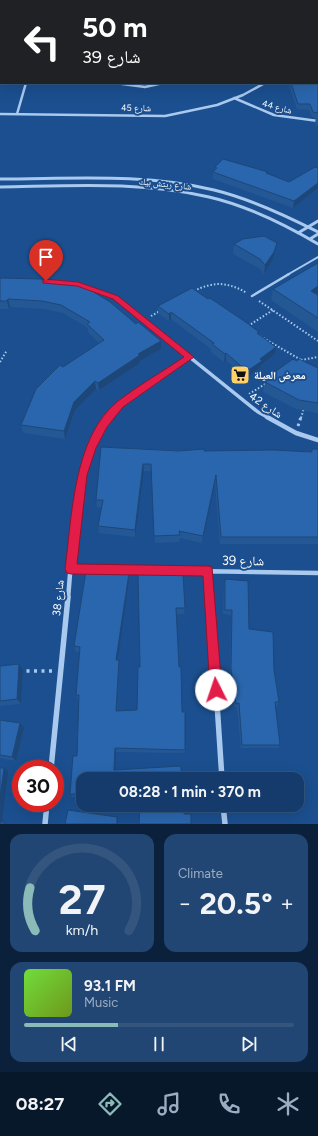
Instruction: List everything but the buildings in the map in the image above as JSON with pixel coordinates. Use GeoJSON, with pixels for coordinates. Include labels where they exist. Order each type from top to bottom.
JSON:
{"type":"FeatureCollection","features":[{"type":"Feature","properties":{"kind":"street"},"geometry":{"type":"LineString","coordinates":[[17,114],[26,84]]}},
{"type":"Feature","properties":{"kind":"street"},"geometry":{"type":"LineString","coordinates":[[120,84],[139,88],[158,84]]}},
{"type":"Feature","properties":{"kind":"street","name":"شارع 45"},"geometry":{"type":"LineString","coordinates":[[0,114],[165,116],[196,112],[254,90],[263,84]]}},
{"type":"Feature","properties":{"kind":"street","name":"شارع 44"},"geometry":{"type":"LineString","coordinates":[[234,98],[274,115],[318,121]]}},
{"type":"Feature","properties":{"kind":"street","name":"شارع ريتش بيك"},"geometry":{"type":"LineString","coordinates":[[0,179],[132,180],[189,185],[238,197],[308,227],[318,233]]}},
{"type":"Feature","properties":{"kind":"street","name":"شارع ريتش بيك"},"geometry":{"type":"LineString","coordinates":[[0,187],[129,187],[183,192],[209,197],[248,209],[318,244]]}},
{"type":"Feature","properties":{"kind":"street"},"geometry":{"type":"LineString","coordinates":[[298,233],[318,221]]}},
{"type":"Feature","properties":{"kind":"street"},"geometry":{"type":"LineString","coordinates":[[310,239],[318,233]]}},
{"type":"Feature","properties":{"kind":"street","name":"شارع 42"},"geometry":{"type":"LineString","coordinates":[[50,281],[78,284],[115,297],[242,399],[270,419],[296,432],[318,440]]}},
{"type":"Feature","properties":{"kind":"street","name":"شارع 38"},"geometry":{"type":"LineString","coordinates":[[52,760],[82,475],[91,448],[104,424],[120,404],[190,357]]}},
{"type":"Feature","properties":{"kind":"street","name":"شارع 39"},"geometry":{"type":"LineString","coordinates":[[71,569],[318,573]]}},
{"type":"Feature","properties":{"kind":"street"},"geometry":{"type":"LineString","coordinates":[[208,571],[222,772]]}},
{"type":"Feature","properties":{"kind":"street"},"geometry":{"type":"LineString","coordinates":[[45,824],[46,812]]}},
{"type":"Feature","properties":{"kind":"street"},"geometry":{"type":"LineString","coordinates":[[224,812],[225,824]]}},
{"type":"Feature","properties":{"kind":"lane"},"geometry":{"type":"LineString","coordinates":[[252,296],[318,257]]}},
{"type":"Feature","properties":{"kind":"path"},"geometry":{"type":"LineString","coordinates":[[188,295],[205,285],[223,282],[232,284],[318,341]]}},
{"type":"Feature","properties":{"kind":"path"},"geometry":{"type":"LineString","coordinates":[[194,292],[200,296]]}},
{"type":"Feature","properties":{"kind":"path"},"geometry":{"type":"LineString","coordinates":[[144,320],[162,309]]}},
{"type":"Feature","properties":{"kind":"path"},"geometry":{"type":"LineString","coordinates":[[252,331],[246,327],[273,310]]}},
{"type":"Feature","properties":{"kind":"path"},"geometry":{"type":"LineString","coordinates":[[258,334],[301,360]]}},
{"type":"Feature","properties":{"kind":"path"},"geometry":{"type":"LineString","coordinates":[[0,362],[7,350]]}},
{"type":"Feature","properties":{"kind":"path"},"geometry":{"type":"LineString","coordinates":[[295,364],[301,360],[318,357]]}},
{"type":"Feature","properties":{"kind":"path"},"geometry":{"type":"LineString","coordinates":[[242,399],[268,382]]}},
{"type":"Feature","properties":{"kind":"path"},"geometry":{"type":"LineString","coordinates":[[296,432],[304,405]]}},
{"type":"Feature","properties":{"kind":"path"},"geometry":{"type":"LineString","coordinates":[[15,671],[61,671]]}},
{"type":"Feature","properties":{"kind":"place","name":"معرض العيلة"},"geometry":{"type":"Point","coordinates":[240,375]}},
{"type":"Feature","properties":{"kind":"route"},"geometry":{"type":"LineString","coordinates":[[46,281],[78,284],[115,297],[190,357],[120,404],[104,424],[91,448],[82,475],[77,504],[71,569],[208,571],[216,690]]}}]}
